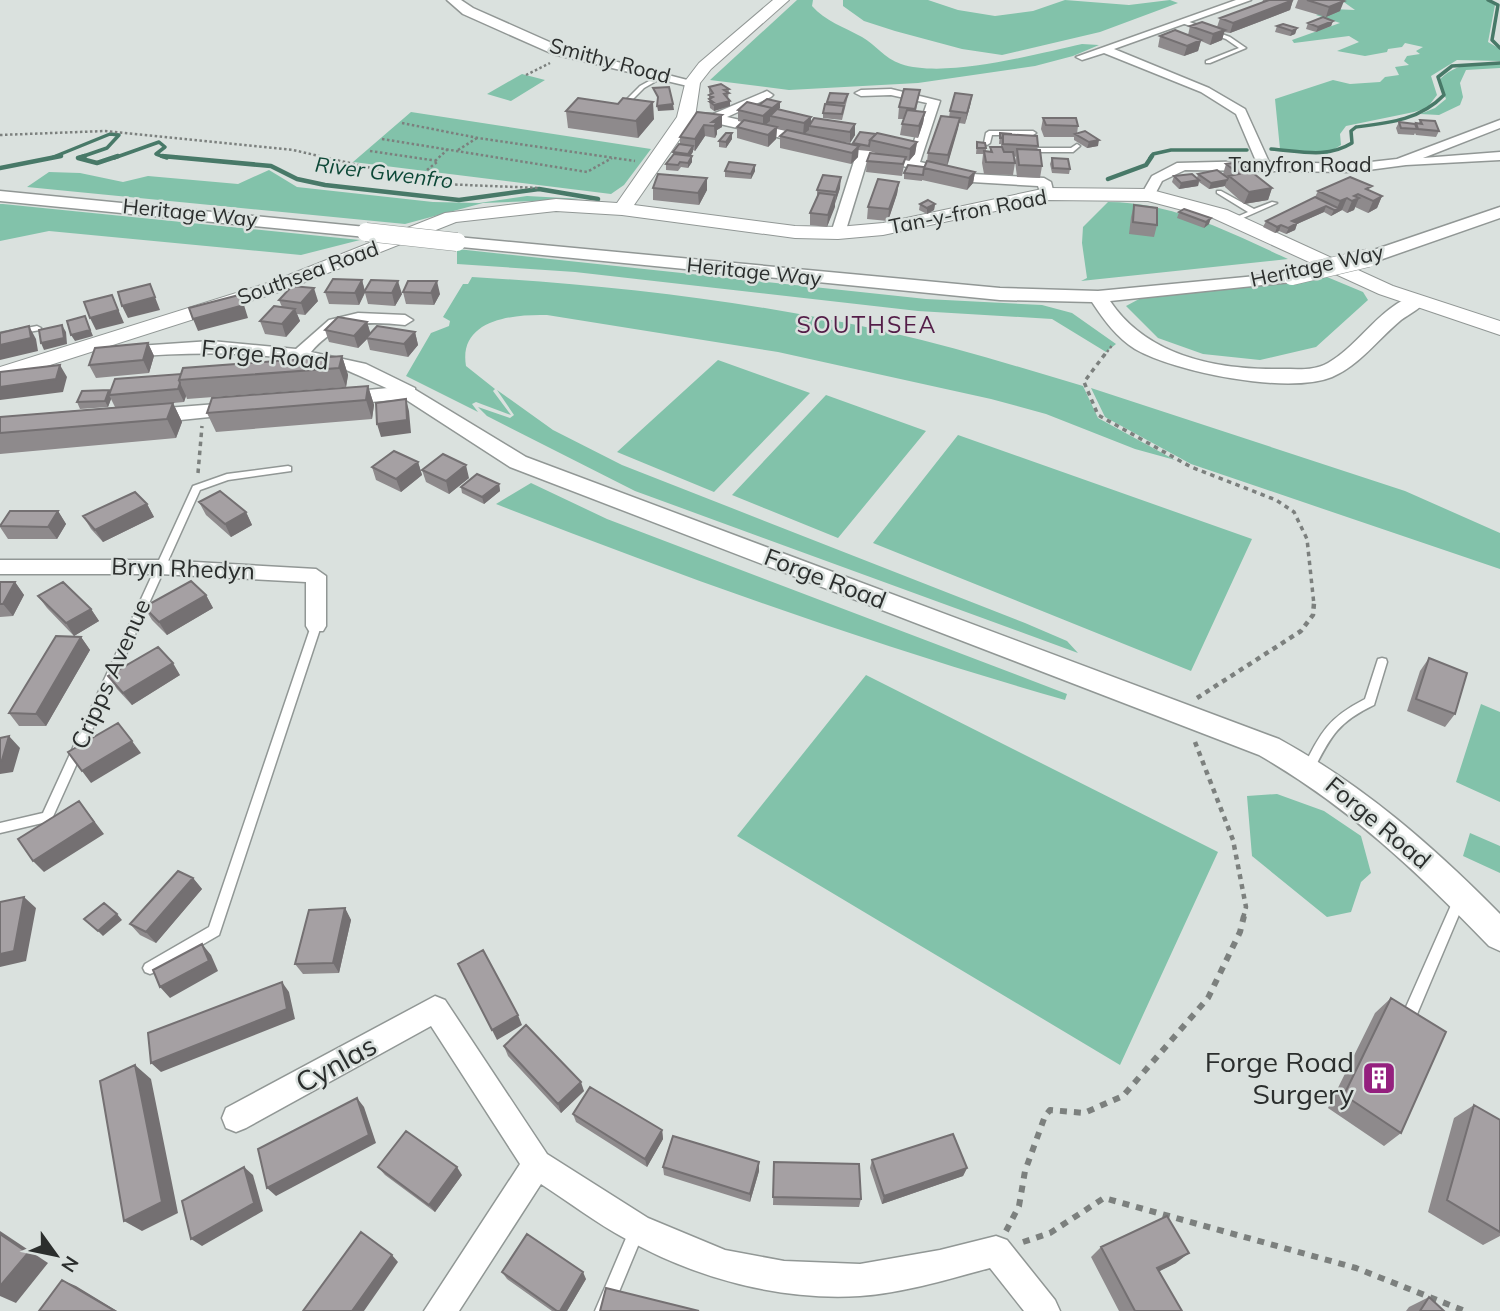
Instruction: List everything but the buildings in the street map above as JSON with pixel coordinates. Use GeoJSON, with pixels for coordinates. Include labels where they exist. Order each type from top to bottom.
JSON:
{"type":"FeatureCollection","features":[{"type":"Feature","properties":{"kind":"main road"},"geometry":{"type":"LineString","coordinates":[[622,209],[686,117],[692,83],[726,47],[782,0]]}},
{"type":"Feature","properties":{"kind":"main road","name":"Tan-y-fron Road"},"geometry":{"type":"LineString","coordinates":[[622,209],[795,232],[838,233],[883,229],[1042,171],[1194,206],[1234,220],[1417,301],[1500,328]]}},
{"type":"Feature","properties":{"kind":"main road","name":"Southsea Road"},"geometry":{"type":"LineString","coordinates":[[0,374],[102,344],[278,286],[452,217],[556,205],[622,209]]}},
{"type":"Feature","properties":{"kind":"street","name":"Smithy Road"},"geometry":{"type":"LineString","coordinates":[[453,0],[468,11],[558,51],[692,83]]}},
{"type":"Feature","properties":{"kind":"street"},"geometry":{"type":"LineString","coordinates":[[1082,57],[1246,0]]}},
{"type":"Feature","properties":{"kind":"street"},"geometry":{"type":"LineString","coordinates":[[1105,50],[1205,90],[1241,112],[1264,166]]}},
{"type":"Feature","properties":{"kind":"street"},"geometry":{"type":"LineString","coordinates":[[861,93],[891,92],[934,101],[913,164]]}},
{"type":"Feature","properties":{"kind":"street"},"geometry":{"type":"LineString","coordinates":[[715,118],[768,95]]}},
{"type":"Feature","properties":{"kind":"street"},"geometry":{"type":"LineString","coordinates":[[686,117],[715,118],[972,178],[1042,171],[1033,134]]}},
{"type":"Feature","properties":{"kind":"street","name":"Tanyfron Road"},"geometry":{"type":"LineString","coordinates":[[1147,195],[1157,179],[1182,166],[1353,169],[1399,163],[1500,124]]}},
{"type":"Feature","properties":{"kind":"street"},"geometry":{"type":"LineString","coordinates":[[838,233],[863,153]]}},
{"type":"Feature","properties":{"kind":"street"},"geometry":{"type":"LineString","coordinates":[[1399,163],[1500,156]]}},
{"type":"Feature","properties":{"kind":"street","name":"Heritage Way"},"geometry":{"type":"LineString","coordinates":[[0,196],[65,200],[926,289],[1098,297],[1292,276],[1368,258],[1500,212]]}},
{"type":"Feature","properties":{"kind":"street"},"geometry":{"type":"LineString","coordinates":[[1098,297],[1112,318],[1142,345],[1220,371],[1265,376],[1323,374],[1360,349],[1401,309],[1417,301]]}},
{"type":"Feature","properties":{"kind":"street"},"geometry":{"type":"LineString","coordinates":[[300,354],[318,332],[342,319],[372,317],[405,320]]}},
{"type":"Feature","properties":{"kind":"street","name":"Forge Road"},"geometry":{"type":"LineString","coordinates":[[102,344],[117,352],[211,346],[300,354],[360,366],[409,391],[518,462],[1256,741],[1309,768],[1366,807],[1461,895],[1500,936]]}},
{"type":"Feature","properties":{"kind":"street"},"geometry":{"type":"LineString","coordinates":[[313,401],[409,391]]}},
{"type":"Feature","properties":{"kind":"street"},"geometry":{"type":"LineString","coordinates":[[122,419],[258,406]]}},
{"type":"Feature","properties":{"kind":"street","name":"Bryn Rhedyn"},"geometry":{"type":"LineString","coordinates":[[0,567],[160,566],[316,576],[316,626]]}},
{"type":"Feature","properties":{"kind":"street","name":"Cynlas"},"geometry":{"type":"LineString","coordinates":[[236,1118],[435,1009],[537,1164]]}},
{"type":"Feature","properties":{"kind":"street"},"geometry":{"type":"LineString","coordinates":[[440,1311],[537,1164],[637,1230],[725,1266],[784,1277],[860,1280],[940,1266],[996,1251],[1044,1311]]}},
{"type":"Feature","properties":{"kind":"lane"},"geometry":{"type":"LineString","coordinates":[[1184,22],[1228,38],[1243,48],[1208,62]]}},
{"type":"Feature","properties":{"kind":"lane"},"geometry":{"type":"LineString","coordinates":[[629,100],[642,87],[662,76]]}},
{"type":"Feature","properties":{"kind":"lane"},"geometry":{"type":"LineString","coordinates":[[988,143],[989,133],[1033,134]]}},
{"type":"Feature","properties":{"kind":"lane"},"geometry":{"type":"LineString","coordinates":[[1042,171],[1077,146]]}},
{"type":"Feature","properties":{"kind":"lane"},"geometry":{"type":"LineString","coordinates":[[1219,192],[1252,211]]}},
{"type":"Feature","properties":{"kind":"lane"},"geometry":{"type":"LineString","coordinates":[[1234,220],[1274,203]]}},
{"type":"Feature","properties":{"kind":"lane"},"geometry":{"type":"LineString","coordinates":[[0,335],[37,328]]}},
{"type":"Feature","properties":{"kind":"lane"},"geometry":{"type":"LineString","coordinates":[[196,488],[227,477],[288,469]]}},
{"type":"Feature","properties":{"kind":"lane","name":"Cripps Avenue"},"geometry":{"type":"LineString","coordinates":[[0,828],[47,817],[196,488]]}},
{"type":"Feature","properties":{"kind":"lane"},"geometry":{"type":"LineString","coordinates":[[150,968],[214,931],[316,626]]}},
{"type":"Feature","properties":{"kind":"lane"},"geometry":{"type":"LineString","coordinates":[[1309,768],[1323,738],[1340,716],[1370,702],[1382,662]]}},
{"type":"Feature","properties":{"kind":"lane"},"geometry":{"type":"LineString","coordinates":[[1407,1022],[1461,895]]}},
{"type":"Feature","properties":{"kind":"lane"},"geometry":{"type":"LineString","coordinates":[[603,1311],[637,1230]]}},
{"type":"Feature","properties":{"kind":"path"},"geometry":{"type":"LineString","coordinates":[[402,123],[478,138],[640,161]]}},
{"type":"Feature","properties":{"kind":"path"},"geometry":{"type":"LineString","coordinates":[[0,135],[105,131],[293,150],[441,184],[547,188]]}},
{"type":"Feature","properties":{"kind":"path"},"geometry":{"type":"LineString","coordinates":[[456,150],[478,138]]}},
{"type":"Feature","properties":{"kind":"path"},"geometry":{"type":"LineString","coordinates":[[382,139],[587,172],[613,157]]}},
{"type":"Feature","properties":{"kind":"path"},"geometry":{"type":"LineString","coordinates":[[435,161],[447,150]]}},
{"type":"Feature","properties":{"kind":"path"},"geometry":{"type":"LineString","coordinates":[[370,151],[435,161]]}},
{"type":"Feature","properties":{"kind":"path"},"geometry":{"type":"LineString","coordinates":[[428,170],[438,161],[435,161]]}},
{"type":"Feature","properties":{"kind":"path"},"geometry":{"type":"LineString","coordinates":[[996,1251],[1019,1206],[1025,1171],[1045,1116],[1050,1110],[1084,1113],[1123,1096],[1208,998],[1240,932],[1246,907],[1233,840],[1184,713],[1197,698],[1301,631],[1312,615],[1315,596],[1307,539],[1294,512],[1276,500],[1191,467],[1098,415],[1084,382],[1108,347],[1130,335]]}},
{"type":"Feature","properties":{"kind":"path"},"geometry":{"type":"LineString","coordinates":[[196,488],[204,411]]}},
{"type":"Feature","properties":{"kind":"path"},"geometry":{"type":"LineString","coordinates":[[996,1251],[1050,1234],[1104,1198],[1356,1268],[1465,1311]]}},
{"type":"Feature","properties":{"kind":"green space"},"geometry":{"type":"Polygon","coordinates":[[[797,0],[813,0],[812,6],[829,20],[862,37],[895,61],[920,68],[966,67],[1082,44],[1099,45],[1073,56],[1035,66],[918,83],[789,90],[710,80],[797,0]]]}},
{"type":"Feature","properties":{"kind":"green space"},"geometry":{"type":"Polygon","coordinates":[[[843,0],[928,0],[958,10],[995,16],[1033,11],[1065,0],[1129,5],[1170,0],[1178,3],[1100,32],[1002,55],[962,49],[864,21],[843,6],[843,0]]]}},
{"type":"Feature","properties":{"kind":"green space"},"geometry":{"type":"Polygon","coordinates":[[[1341,0],[1486,0],[1495,5],[1488,42],[1500,49],[1500,61],[1457,60],[1431,76],[1437,95],[1427,108],[1346,126],[1340,134],[1341,145],[1327,154],[1280,149],[1275,99],[1333,80],[1350,84],[1380,82],[1385,77],[1399,75],[1395,67],[1409,65],[1404,61],[1407,56],[1420,54],[1416,51],[1423,47],[1405,43],[1402,47],[1388,49],[1387,52],[1365,56],[1337,51],[1359,42],[1349,36],[1294,43],[1292,40],[1340,23],[1316,15],[1331,9],[1355,10],[1341,0]]]}},
{"type":"Feature","properties":{"kind":"green space"},"geometry":{"type":"Polygon","coordinates":[[[1478,63],[1500,64],[1500,68],[1466,70],[1460,83],[1463,97],[1460,105],[1439,115],[1420,114],[1435,108],[1446,99],[1439,80],[1443,76],[1457,68],[1478,63]]]}},
{"type":"Feature","properties":{"kind":"green space"},"geometry":{"type":"Polygon","coordinates":[[[522,74],[545,80],[511,101],[487,94],[522,74]]]}},
{"type":"Feature","properties":{"kind":"green space"},"geometry":{"type":"Polygon","coordinates":[[[411,112],[651,149],[624,185],[611,194],[353,162],[411,112]]]}},
{"type":"Feature","properties":{"kind":"green space"},"geometry":{"type":"Polygon","coordinates":[[[269,170],[297,187],[433,202],[479,203],[527,196],[583,199],[483,203],[405,224],[27,187],[49,172],[80,173],[123,182],[148,176],[238,184],[269,170]]]}},
{"type":"Feature","properties":{"kind":"green space"},"geometry":{"type":"Polygon","coordinates":[[[1108,202],[1132,203],[1178,213],[1288,259],[1081,281],[1087,278],[1082,243],[1083,227],[1108,202]]]}},
{"type":"Feature","properties":{"kind":"green space"},"geometry":{"type":"Polygon","coordinates":[[[0,204],[360,240],[301,255],[49,231],[0,241],[0,204]]]}},
{"type":"Feature","properties":{"kind":"green space"},"geometry":{"type":"Polygon","coordinates":[[[457,249],[926,299],[1042,305],[1072,313],[1116,344],[1106,352],[1052,319],[918,311],[575,272],[457,264],[457,249]]]}},
{"type":"Feature","properties":{"kind":"green space"},"geometry":{"type":"Polygon","coordinates":[[[472,277],[629,290],[733,303],[837,321],[937,344],[1083,386],[1098,418],[1175,460],[1135,449],[1046,414],[991,399],[778,352],[547,315],[519,316],[491,322],[471,338],[466,350],[466,366],[495,389],[493,391],[511,415],[476,402],[472,404],[478,412],[406,376],[431,333],[449,326],[450,321],[443,317],[463,284],[468,284],[472,277]]]}},
{"type":"Feature","properties":{"kind":"green space"},"geometry":{"type":"Polygon","coordinates":[[[1327,277],[1363,292],[1368,300],[1316,347],[1260,360],[1203,354],[1158,338],[1126,306],[1141,298],[1327,277]]]}},
{"type":"Feature","properties":{"kind":"green space"},"geometry":{"type":"Polygon","coordinates":[[[718,360],[810,393],[714,492],[617,452],[718,360]]]}},
{"type":"Feature","properties":{"kind":"green space"},"geometry":{"type":"Polygon","coordinates":[[[1091,388],[1405,491],[1500,533],[1500,569],[1191,464],[1105,417],[1091,388]]]}},
{"type":"Feature","properties":{"kind":"green space"},"geometry":{"type":"Polygon","coordinates":[[[497,390],[553,430],[622,465],[1025,623],[1067,641],[1078,653],[635,491],[487,416],[478,407],[510,418],[514,415],[497,390]]]}},
{"type":"Feature","properties":{"kind":"green space"},"geometry":{"type":"Polygon","coordinates":[[[826,395],[926,431],[838,538],[732,495],[826,395]]]}},
{"type":"Feature","properties":{"kind":"green space"},"geometry":{"type":"Polygon","coordinates":[[[958,435],[1252,539],[1191,671],[873,543],[958,435]]]}},
{"type":"Feature","properties":{"kind":"green space"},"geometry":{"type":"Polygon","coordinates":[[[531,483],[607,519],[1067,694],[1065,700],[778,609],[496,504],[531,483]]]}},
{"type":"Feature","properties":{"kind":"green space"},"geometry":{"type":"Polygon","coordinates":[[[866,675],[1218,852],[1120,1065],[737,836],[866,675]]]}},
{"type":"Feature","properties":{"kind":"green space"},"geometry":{"type":"Polygon","coordinates":[[[1481,704],[1500,712],[1500,802],[1456,782],[1481,704]]]}},
{"type":"Feature","properties":{"kind":"green space"},"geometry":{"type":"Polygon","coordinates":[[[1277,794],[1324,811],[1361,836],[1371,873],[1361,882],[1351,912],[1327,917],[1252,856],[1247,796],[1277,794]]]}},
{"type":"Feature","properties":{"kind":"green space"},"geometry":{"type":"Polygon","coordinates":[[[1470,833],[1500,846],[1500,873],[1463,856],[1470,833]]]}},
{"type":"Feature","properties":{"kind":"waterway","name":"River Gwenfro"},"geometry":{"type":"LineString","coordinates":[[1488,0],[1498,5],[1492,40],[1500,48]]}},
{"type":"Feature","properties":{"kind":"waterway","name":"River Gwenfro"},"geometry":{"type":"LineString","coordinates":[[1271,149],[1313,153],[1342,148],[1352,143],[1351,131],[1356,127],[1403,119],[1435,103],[1444,95],[1438,77],[1452,66],[1500,63]]}},
{"type":"Feature","properties":{"kind":"waterway","name":"River Gwenfro"},"geometry":{"type":"LineString","coordinates":[[51,158],[110,134],[119,135],[107,148],[78,158]]}},
{"type":"Feature","properties":{"kind":"waterway","name":"River Gwenfro"},"geometry":{"type":"LineString","coordinates":[[114,158],[159,142],[165,147],[156,154],[167,158]]}},
{"type":"Feature","properties":{"kind":"waterway","name":"River Gwenfro"},"geometry":{"type":"LineString","coordinates":[[1150,158],[1153,154],[1171,150],[1247,150]]}},
{"type":"Feature","properties":{"kind":"waterway","name":"River Gwenfro"},"geometry":{"type":"LineString","coordinates":[[51,158],[61,156]]}},
{"type":"Feature","properties":{"kind":"waterway","name":"River Gwenfro"},"geometry":{"type":"LineString","coordinates":[[78,158],[85,156]]}},
{"type":"Feature","properties":{"kind":"waterway","name":"River Gwenfro"},"geometry":{"type":"LineString","coordinates":[[78,158],[97,163],[118,156]]}},
{"type":"Feature","properties":{"kind":"waterway","name":"River Gwenfro"},"geometry":{"type":"LineString","coordinates":[[162,156],[271,166],[297,179],[325,185],[459,200],[539,189],[598,199]]}},
{"type":"Feature","properties":{"kind":"waterway","name":"River Gwenfro"},"geometry":{"type":"LineString","coordinates":[[1108,179],[1146,165],[1152,156]]}},
{"type":"Feature","properties":{"kind":"waterway","name":"River Gwenfro"},"geometry":{"type":"LineString","coordinates":[[0,168],[51,158]]}},
{"type":"Feature","properties":{"kind":"place","name":"Forge Road Surgery"},"geometry":{"type":"Point","coordinates":[1379,1078]}},
{"type":"Feature","properties":{"kind":"district","name":"SOUTHSEA"},"geometry":{"type":"Point","coordinates":[867,325]}}]}
